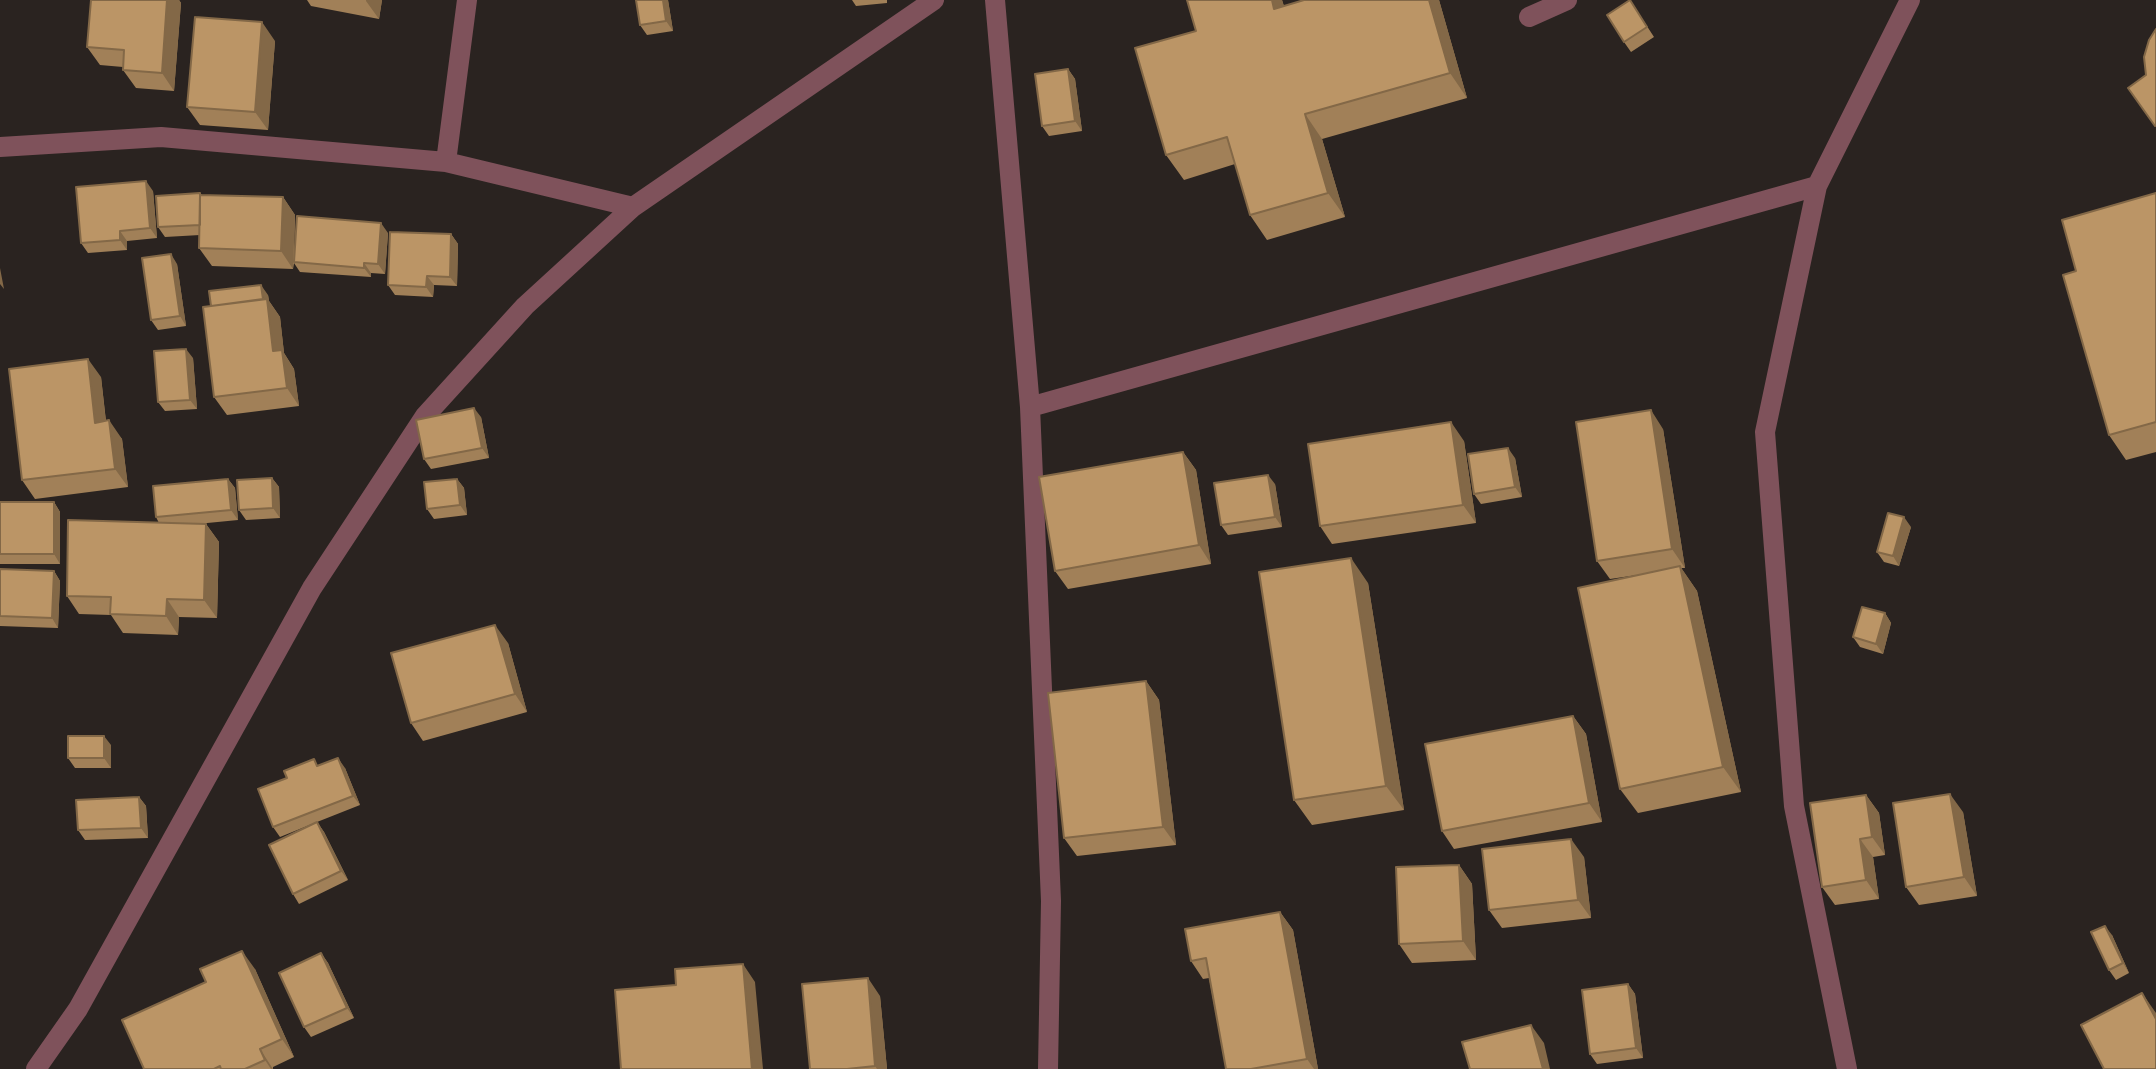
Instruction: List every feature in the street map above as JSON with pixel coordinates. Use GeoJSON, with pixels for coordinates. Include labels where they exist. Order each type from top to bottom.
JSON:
{"type":"FeatureCollection","features":[{"type":"Feature","properties":{"kind":"street"},"geometry":{"type":"LineString","coordinates":[[446,162],[467,0]]}},
{"type":"Feature","properties":{"kind":"street"},"geometry":{"type":"LineString","coordinates":[[36,1069],[78,1009],[312,588],[425,416],[525,306],[633,207],[934,0]]}},
{"type":"Feature","properties":{"kind":"street"},"geometry":{"type":"LineString","coordinates":[[995,0],[1030,407],[1051,901],[1048,1069]]}},
{"type":"Feature","properties":{"kind":"street"},"geometry":{"type":"LineString","coordinates":[[1529,17],[1567,0]]}},
{"type":"Feature","properties":{"kind":"street"},"geometry":{"type":"LineString","coordinates":[[1847,1069],[1794,806],[1765,432],[1817,186],[1910,0]]}},
{"type":"Feature","properties":{"kind":"street"},"geometry":{"type":"LineString","coordinates":[[0,147],[161,137],[446,162],[633,207]]}},
{"type":"Feature","properties":{"kind":"street"},"geometry":{"type":"LineString","coordinates":[[1030,407],[1817,186]]}},
{"type":"Feature","properties":{"kind":"building"},"geometry":{"type":"Polygon","coordinates":[[[91,0],[167,0],[162,73],[123,70],[124,50],[87,47],[91,0]]]}},
{"type":"Feature","properties":{"kind":"building"},"geometry":{"type":"Polygon","coordinates":[[[636,0],[663,0],[666,21],[640,25],[636,0]]]}},
{"type":"Feature","properties":{"kind":"building"},"geometry":{"type":"Polygon","coordinates":[[[1187,0],[1272,0],[1274,9],[1304,0],[1429,0],[1450,73],[1305,114],[1328,193],[1250,215],[1227,137],[1166,155],[1135,48],[1196,31],[1187,0]]]}},
{"type":"Feature","properties":{"kind":"building"},"geometry":{"type":"Polygon","coordinates":[[[1630,0],[1647,27],[1624,42],[1607,15],[1630,0]]]}},
{"type":"Feature","properties":{"kind":"building"},"geometry":{"type":"Polygon","coordinates":[[[195,17],[262,22],[255,112],[187,107],[195,17]]]}},
{"type":"Feature","properties":{"kind":"building"},"geometry":{"type":"Polygon","coordinates":[[[2156,29],[2155,126],[2128,88],[2146,75],[2144,57],[2156,29]]]}},
{"type":"Feature","properties":{"kind":"building"},"geometry":{"type":"Polygon","coordinates":[[[1068,69],[1075,121],[1042,126],[1035,74],[1068,69]]]}},
{"type":"Feature","properties":{"kind":"building"},"geometry":{"type":"Polygon","coordinates":[[[146,181],[150,228],[120,231],[120,240],[81,243],[76,187],[146,181]]]}},
{"type":"Feature","properties":{"kind":"building"},"geometry":{"type":"Polygon","coordinates":[[[200,193],[200,225],[158,227],[156,196],[200,193]]]}},
{"type":"Feature","properties":{"kind":"building"},"geometry":{"type":"Polygon","coordinates":[[[2156,193],[2156,422],[2109,435],[2063,275],[2076,271],[2062,220],[2156,193]]]}},
{"type":"Feature","properties":{"kind":"building"},"geometry":{"type":"Polygon","coordinates":[[[200,195],[283,197],[281,251],[199,248],[200,195]]]}},
{"type":"Feature","properties":{"kind":"building"},"geometry":{"type":"Polygon","coordinates":[[[297,216],[381,223],[378,264],[364,263],[364,268],[294,262],[297,216]]]}},
{"type":"Feature","properties":{"kind":"building"},"geometry":{"type":"Polygon","coordinates":[[[390,232],[451,234],[450,277],[427,276],[426,287],[388,285],[390,232]]]}},
{"type":"Feature","properties":{"kind":"building"},"geometry":{"type":"Polygon","coordinates":[[[171,254],[180,316],[151,320],[142,258],[171,254]]]}},
{"type":"Feature","properties":{"kind":"building"},"geometry":{"type":"Polygon","coordinates":[[[261,285],[263,299],[211,306],[209,291],[261,285]]]}},
{"type":"Feature","properties":{"kind":"building"},"geometry":{"type":"Polygon","coordinates":[[[267,299],[273,351],[282,350],[287,388],[214,397],[203,307],[267,299]]]}},
{"type":"Feature","properties":{"kind":"building"},"geometry":{"type":"Polygon","coordinates":[[[186,349],[190,400],[158,402],[154,351],[186,349]]]}},
{"type":"Feature","properties":{"kind":"building"},"geometry":{"type":"Polygon","coordinates":[[[88,359],[95,423],[109,420],[115,469],[22,480],[9,369],[88,359]]]}},
{"type":"Feature","properties":{"kind":"building"},"geometry":{"type":"Polygon","coordinates":[[[474,408],[482,448],[424,459],[416,420],[474,408]]]}},
{"type":"Feature","properties":{"kind":"building"},"geometry":{"type":"Polygon","coordinates":[[[1651,410],[1672,549],[1597,561],[1576,422],[1651,410]]]}},
{"type":"Feature","properties":{"kind":"building"},"geometry":{"type":"Polygon","coordinates":[[[1451,422],[1463,505],[1320,526],[1308,444],[1451,422]]]}},
{"type":"Feature","properties":{"kind":"building"},"geometry":{"type":"Polygon","coordinates":[[[1508,448],[1515,487],[1474,494],[1468,454],[1508,448]]]}},
{"type":"Feature","properties":{"kind":"building"},"geometry":{"type":"Polygon","coordinates":[[[1183,452],[1199,545],[1055,571],[1039,477],[1183,452]]]}},
{"type":"Feature","properties":{"kind":"building"},"geometry":{"type":"Polygon","coordinates":[[[1268,475],[1275,517],[1221,525],[1214,483],[1268,475]]]}},
{"type":"Feature","properties":{"kind":"building"},"geometry":{"type":"Polygon","coordinates":[[[272,478],[273,508],[239,510],[237,480],[272,478]]]}},
{"type":"Feature","properties":{"kind":"building"},"geometry":{"type":"Polygon","coordinates":[[[228,479],[231,510],[156,517],[153,486],[228,479]]]}},
{"type":"Feature","properties":{"kind":"building"},"geometry":{"type":"Polygon","coordinates":[[[457,479],[460,505],[427,509],[424,482],[457,479]]]}},
{"type":"Feature","properties":{"kind":"building"},"geometry":{"type":"Polygon","coordinates":[[[0,502],[54,502],[54,554],[0,554],[0,502]]]}},
{"type":"Feature","properties":{"kind":"building"},"geometry":{"type":"Polygon","coordinates":[[[1888,513],[1904,517],[1893,556],[1877,552],[1888,513]]]}},
{"type":"Feature","properties":{"kind":"building"},"geometry":{"type":"Polygon","coordinates":[[[68,520],[206,524],[204,600],[167,599],[166,616],[110,614],[111,597],[67,596],[68,520]]]}},
{"type":"Feature","properties":{"kind":"building"},"geometry":{"type":"Polygon","coordinates":[[[1351,558],[1386,786],[1294,800],[1259,572],[1351,558]]]}},
{"type":"Feature","properties":{"kind":"building"},"geometry":{"type":"Polygon","coordinates":[[[1680,566],[1723,767],[1620,789],[1578,588],[1680,566]]]}},
{"type":"Feature","properties":{"kind":"building"},"geometry":{"type":"Polygon","coordinates":[[[0,569],[54,571],[52,618],[0,616],[0,569]]]}},
{"type":"Feature","properties":{"kind":"building"},"geometry":{"type":"Polygon","coordinates":[[[1862,607],[1885,613],[1876,644],[1853,637],[1862,607]]]}},
{"type":"Feature","properties":{"kind":"building"},"geometry":{"type":"Polygon","coordinates":[[[495,625],[515,694],[411,723],[391,653],[495,625]]]}},
{"type":"Feature","properties":{"kind":"building"},"geometry":{"type":"Polygon","coordinates":[[[1146,681],[1163,827],[1064,838],[1048,693],[1146,681]]]}},
{"type":"Feature","properties":{"kind":"building"},"geometry":{"type":"Polygon","coordinates":[[[1573,716],[1589,803],[1442,831],[1425,744],[1573,716]]]}},
{"type":"Feature","properties":{"kind":"building"},"geometry":{"type":"Polygon","coordinates":[[[68,736],[104,736],[104,758],[68,758],[68,736]]]}},
{"type":"Feature","properties":{"kind":"building"},"geometry":{"type":"Polygon","coordinates":[[[338,758],[353,796],[273,827],[258,789],[287,778],[284,771],[314,759],[317,766],[338,758]]]}},
{"type":"Feature","properties":{"kind":"building"},"geometry":{"type":"Polygon","coordinates":[[[1950,794],[1964,877],[1906,887],[1893,803],[1950,794]]]}},
{"type":"Feature","properties":{"kind":"building"},"geometry":{"type":"Polygon","coordinates":[[[1866,795],[1872,837],[1860,839],[1866,880],[1822,887],[1810,803],[1866,795]]]}},
{"type":"Feature","properties":{"kind":"building"},"geometry":{"type":"Polygon","coordinates":[[[139,797],[141,828],[78,830],[76,800],[139,797]]]}},
{"type":"Feature","properties":{"kind":"building"},"geometry":{"type":"Polygon","coordinates":[[[317,822],[341,871],[293,894],[269,845],[317,822]]]}},
{"type":"Feature","properties":{"kind":"building"},"geometry":{"type":"Polygon","coordinates":[[[1571,839],[1578,900],[1489,910],[1482,849],[1571,839]]]}},
{"type":"Feature","properties":{"kind":"building"},"geometry":{"type":"Polygon","coordinates":[[[1459,865],[1463,941],[1399,944],[1396,867],[1459,865]]]}},
{"type":"Feature","properties":{"kind":"building"},"geometry":{"type":"Polygon","coordinates":[[[1280,912],[1307,1059],[1251,1069],[1226,1069],[1206,958],[1191,961],[1185,929],[1280,912]]]}},
{"type":"Feature","properties":{"kind":"building"},"geometry":{"type":"Polygon","coordinates":[[[2105,926],[2123,963],[2109,970],[2091,932],[2105,926]]]}},
{"type":"Feature","properties":{"kind":"building"},"geometry":{"type":"Polygon","coordinates":[[[242,951],[282,1039],[260,1049],[265,1060],[245,1069],[221,1069],[220,1066],[214,1069],[144,1069],[122,1020],[206,982],[200,969],[242,951]]]}},
{"type":"Feature","properties":{"kind":"building"},"geometry":{"type":"Polygon","coordinates":[[[321,953],[347,1008],[304,1027],[279,973],[321,953]]]}},
{"type":"Feature","properties":{"kind":"building"},"geometry":{"type":"Polygon","coordinates":[[[743,964],[752,1069],[621,1069],[615,990],[676,985],[675,969],[743,964]]]}},
{"type":"Feature","properties":{"kind":"building"},"geometry":{"type":"Polygon","coordinates":[[[868,978],[875,1066],[810,1069],[802,984],[868,978]]]}},
{"type":"Feature","properties":{"kind":"building"},"geometry":{"type":"Polygon","coordinates":[[[1628,984],[1636,1048],[1590,1054],[1582,990],[1628,984]]]}},
{"type":"Feature","properties":{"kind":"building"},"geometry":{"type":"Polygon","coordinates":[[[2142,993],[2156,1019],[2156,1069],[2104,1069],[2081,1025],[2142,993]]]}},
{"type":"Feature","properties":{"kind":"building"},"geometry":{"type":"Polygon","coordinates":[[[1531,1025],[1543,1069],[1470,1069],[1462,1042],[1531,1025]]]}}]}
